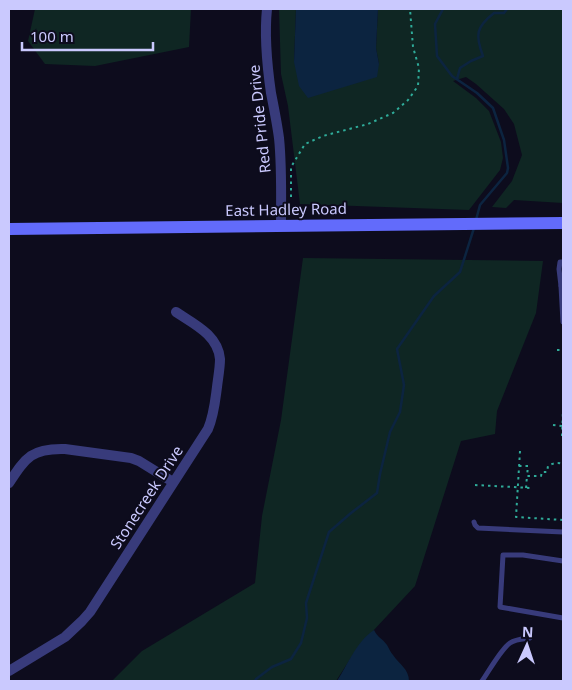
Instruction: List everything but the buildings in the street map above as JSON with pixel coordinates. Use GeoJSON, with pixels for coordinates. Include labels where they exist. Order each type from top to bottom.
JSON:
{"type":"FeatureCollection","features":[{"type":"Feature","properties":{"kind":"street","name":"Red Pride Drive"},"geometry":{"type":"LineString","coordinates":[[267,9],[265,26],[267,60],[279,136],[281,226]]}},
{"type":"Feature","properties":{"kind":"street","name":"East Hadley Road"},"geometry":{"type":"LineString","coordinates":[[9,229],[563,223]]}},
{"type":"Feature","properties":{"kind":"street","name":"Stonecreek Drive"},"geometry":{"type":"LineString","coordinates":[[9,671],[65,637],[90,612],[211,423],[220,364],[218,349],[204,330],[176,312]]}},
{"type":"Feature","properties":{"kind":"street"},"geometry":{"type":"LineString","coordinates":[[9,483],[32,454],[54,448],[132,458],[173,482]]}},
{"type":"Feature","properties":{"kind":"lane"},"geometry":{"type":"LineString","coordinates":[[563,262],[560,262],[563,322]]}},
{"type":"Feature","properties":{"kind":"lane"},"geometry":{"type":"LineString","coordinates":[[474,522],[478,528],[563,532]]}},
{"type":"Feature","properties":{"kind":"lane"},"geometry":{"type":"LineString","coordinates":[[563,560],[523,555],[502,555],[500,607],[563,618]]}},
{"type":"Feature","properties":{"kind":"lane"},"geometry":{"type":"LineString","coordinates":[[482,681],[511,642],[530,638]]}},
{"type":"Feature","properties":{"kind":"path"},"geometry":{"type":"LineString","coordinates":[[292,197],[291,167],[305,144],[322,136],[368,124],[393,113],[408,100],[418,86],[419,68],[412,47],[410,9]]}},
{"type":"Feature","properties":{"kind":"path"},"geometry":{"type":"LineString","coordinates":[[556,350],[563,350]]}},
{"type":"Feature","properties":{"kind":"path"},"geometry":{"type":"LineString","coordinates":[[562,436],[563,410]]}},
{"type":"Feature","properties":{"kind":"path"},"geometry":{"type":"LineString","coordinates":[[552,425],[562,426]]}},
{"type":"Feature","properties":{"kind":"path"},"geometry":{"type":"LineString","coordinates":[[520,451],[516,517],[563,520]]}},
{"type":"Feature","properties":{"kind":"path"},"geometry":{"type":"LineString","coordinates":[[527,476],[541,476],[542,472],[547,472],[548,466],[551,464],[563,464]]}},
{"type":"Feature","properties":{"kind":"path"},"geometry":{"type":"LineString","coordinates":[[519,466],[528,466],[526,488]]}},
{"type":"Feature","properties":{"kind":"path"},"geometry":{"type":"LineString","coordinates":[[475,485],[531,488]]}},
{"type":"Feature","properties":{"kind":"green space"},"geometry":{"type":"Polygon","coordinates":[[[35,9],[191,9],[189,47],[95,66],[45,64],[28,41],[35,9]]]}},
{"type":"Feature","properties":{"kind":"green space"},"geometry":{"type":"Polygon","coordinates":[[[279,9],[296,9],[294,62],[379,64],[376,48],[378,9],[563,9],[563,203],[514,200],[506,208],[492,207],[512,181],[522,155],[514,124],[504,109],[466,77],[453,81],[476,98],[489,111],[501,142],[503,158],[500,170],[469,210],[300,204],[288,106],[281,74],[279,9]]]}},
{"type":"Feature","properties":{"kind":"green space"},"geometry":{"type":"Polygon","coordinates":[[[303,258],[543,261],[536,313],[497,411],[495,434],[461,441],[415,586],[358,647],[336,681],[112,681],[142,651],[255,583],[262,516],[281,420],[303,258]]]}},
{"type":"Feature","properties":{"kind":"water"},"geometry":{"type":"Polygon","coordinates":[[[296,9],[378,9],[376,48],[379,64],[377,77],[308,98],[299,86],[294,62],[296,9]]]}},
{"type":"Feature","properties":{"kind":"water"},"geometry":{"type":"Polygon","coordinates":[[[374,630],[406,670],[409,681],[337,681],[358,646],[374,630]]]}},
{"type":"Feature","properties":{"kind":"waterway"},"geometry":{"type":"LineString","coordinates":[[443,9],[435,24],[437,56],[452,76],[477,93],[493,108],[504,140],[507,173],[480,205],[476,220]]}},
{"type":"Feature","properties":{"kind":"waterway"},"geometry":{"type":"LineString","coordinates":[[457,79],[460,68],[483,56],[478,37],[480,27],[494,13],[504,13],[507,9]]}},
{"type":"Feature","properties":{"kind":"waterway"},"geometry":{"type":"LineString","coordinates":[[255,681],[272,667],[291,659],[301,643],[307,618],[306,603],[329,532],[377,493],[390,432],[400,412],[404,385],[397,349],[434,296],[460,272],[474,228]]}}]}
